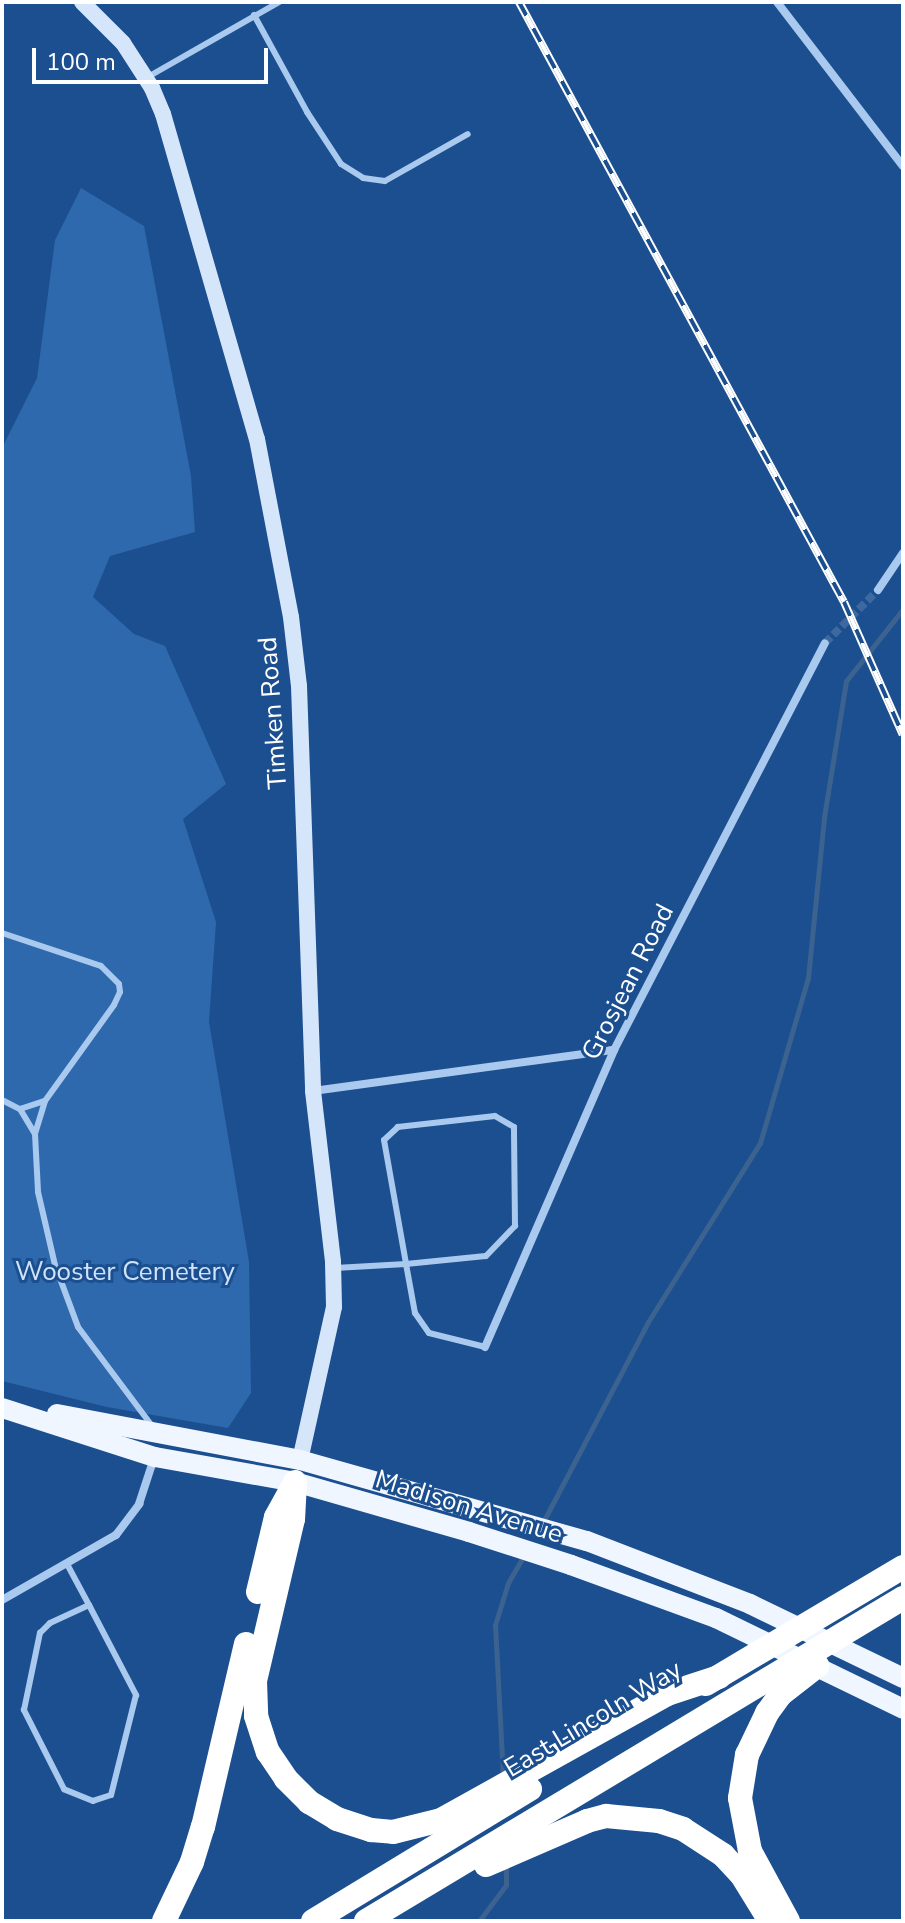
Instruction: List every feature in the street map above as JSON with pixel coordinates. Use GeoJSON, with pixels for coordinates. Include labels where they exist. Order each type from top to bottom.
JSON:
{"type":"FeatureCollection","features":[{"type":"Feature","properties":{"kind":"highway"},"geometry":{"type":"LineString","coordinates":[[298,1471],[293,1519],[255,1681],[256,1716],[268,1752],[298,1793],[350,1825],[393,1832],[441,1820],[560,1764]]}},
{"type":"Feature","properties":{"kind":"highway"},"geometry":{"type":"LineString","coordinates":[[164,1921],[192,1862],[203,1827],[276,1517],[298,1471]]}},
{"type":"Feature","properties":{"kind":"highway","name":"East Lincoln Way"},"geometry":{"type":"LineString","coordinates":[[313,1921],[441,1844],[560,1764],[719,1677],[903,1567]]}},
{"type":"Feature","properties":{"kind":"highway"},"geometry":{"type":"LineString","coordinates":[[391,1921],[442,1882],[561,1802],[903,1598]]}},
{"type":"Feature","properties":{"kind":"highway"},"geometry":{"type":"LineString","coordinates":[[788,1921],[750,1851],[740,1798],[747,1755],[767,1713],[799,1677],[903,1614]]}},
{"type":"Feature","properties":{"kind":"highway"},"geometry":{"type":"LineString","coordinates":[[366,1921],[442,1882],[563,1829],[606,1816],[633,1817],[683,1829],[723,1855],[741,1874],[770,1921]]}},
{"type":"Feature","properties":{"kind":"main road","name":"Madison Avenue"},"geometry":{"type":"LineString","coordinates":[[2,1406],[160,1435],[298,1471],[483,1510],[587,1541],[750,1604],[895,1674]]}},
{"type":"Feature","properties":{"kind":"main road","name":"Madison Avenue"},"geometry":{"type":"LineString","coordinates":[[2,1406],[155,1457],[298,1471],[716,1618],[903,1709]]}},
{"type":"Feature","properties":{"kind":"street","name":"Timken Road"},"geometry":{"type":"LineString","coordinates":[[82,2],[123,43],[146,78],[163,114],[248,408],[280,551],[299,686],[313,1091],[333,1268],[334,1307],[298,1471]]}},
{"type":"Feature","properties":{"kind":"street"},"geometry":{"type":"LineString","coordinates":[[777,2],[903,166]]}},
{"type":"Feature","properties":{"kind":"street"},"geometry":{"type":"LineString","coordinates":[[878,590],[903,553]]}},
{"type":"Feature","properties":{"kind":"street","name":"Grosjean Road"},"geometry":{"type":"LineString","coordinates":[[485,1347],[614,1050],[825,643]]}},
{"type":"Feature","properties":{"kind":"street"},"geometry":{"type":"LineString","coordinates":[[313,1091],[614,1050]]}},
{"type":"Feature","properties":{"kind":"street"},"geometry":{"type":"LineString","coordinates":[[2,1600],[116,1535],[130,1521],[139,1504],[155,1457]]}},
{"type":"Feature","properties":{"kind":"lane"},"geometry":{"type":"LineString","coordinates":[[146,78],[279,2]]}},
{"type":"Feature","properties":{"kind":"lane"},"geometry":{"type":"LineString","coordinates":[[254,15],[341,164],[363,178],[385,181],[468,134]]}},
{"type":"Feature","properties":{"kind":"lane"},"geometry":{"type":"LineString","coordinates":[[2,933],[101,966],[119,984],[120,992],[114,1005],[45,1101],[35,1134],[38,1192],[55,1265],[78,1327],[160,1435]]}},
{"type":"Feature","properties":{"kind":"lane"},"geometry":{"type":"LineString","coordinates":[[2,1100],[20,1109],[35,1134]]}},
{"type":"Feature","properties":{"kind":"lane"},"geometry":{"type":"LineString","coordinates":[[20,1109],[45,1101]]}},
{"type":"Feature","properties":{"kind":"lane"},"geometry":{"type":"LineString","coordinates":[[333,1268],[406,1264],[486,1256],[515,1226],[514,1127],[495,1116],[398,1127],[384,1140],[406,1264],[415,1313],[429,1333],[485,1347]]}},
{"type":"Feature","properties":{"kind":"lane"},"geometry":{"type":"LineString","coordinates":[[67,1564],[89,1605],[136,1695],[111,1795],[93,1801],[64,1789],[24,1710],[40,1633],[50,1623],[89,1605]]}},
{"type":"Feature","properties":{"kind":"green space","name":"Wooster Cemetery"},"geometry":{"type":"Polygon","coordinates":[[[81,188],[144,226],[191,476],[195,532],[110,556],[93,597],[134,634],[165,646],[226,784],[183,819],[216,922],[209,1022],[249,1262],[251,1393],[228,1428],[107,1407],[2,1381],[2,448],[37,378],[55,240],[81,188]]]}},
{"type":"Feature","properties":{"kind":"waterway"},"geometry":{"type":"LineString","coordinates":[[542,1524],[648,1322],[760,1143],[808,978],[824,817],[846,681],[903,609]]}},
{"type":"Feature","properties":{"kind":"waterway"},"geometry":{"type":"LineString","coordinates":[[503,1777],[495,1625],[508,1583],[525,1554]]}},
{"type":"Feature","properties":{"kind":"waterway"},"geometry":{"type":"LineString","coordinates":[[479,1921],[506,1885],[506,1863]]}},
{"type":"Feature","properties":{"kind":"tunnel"},"geometry":{"type":"LineString","coordinates":[[825,643],[878,590]]}},
{"type":"Feature","properties":{"kind":"railway"},"geometry":{"type":"LineString","coordinates":[[519,2],[844,602],[903,735]]}}]}
